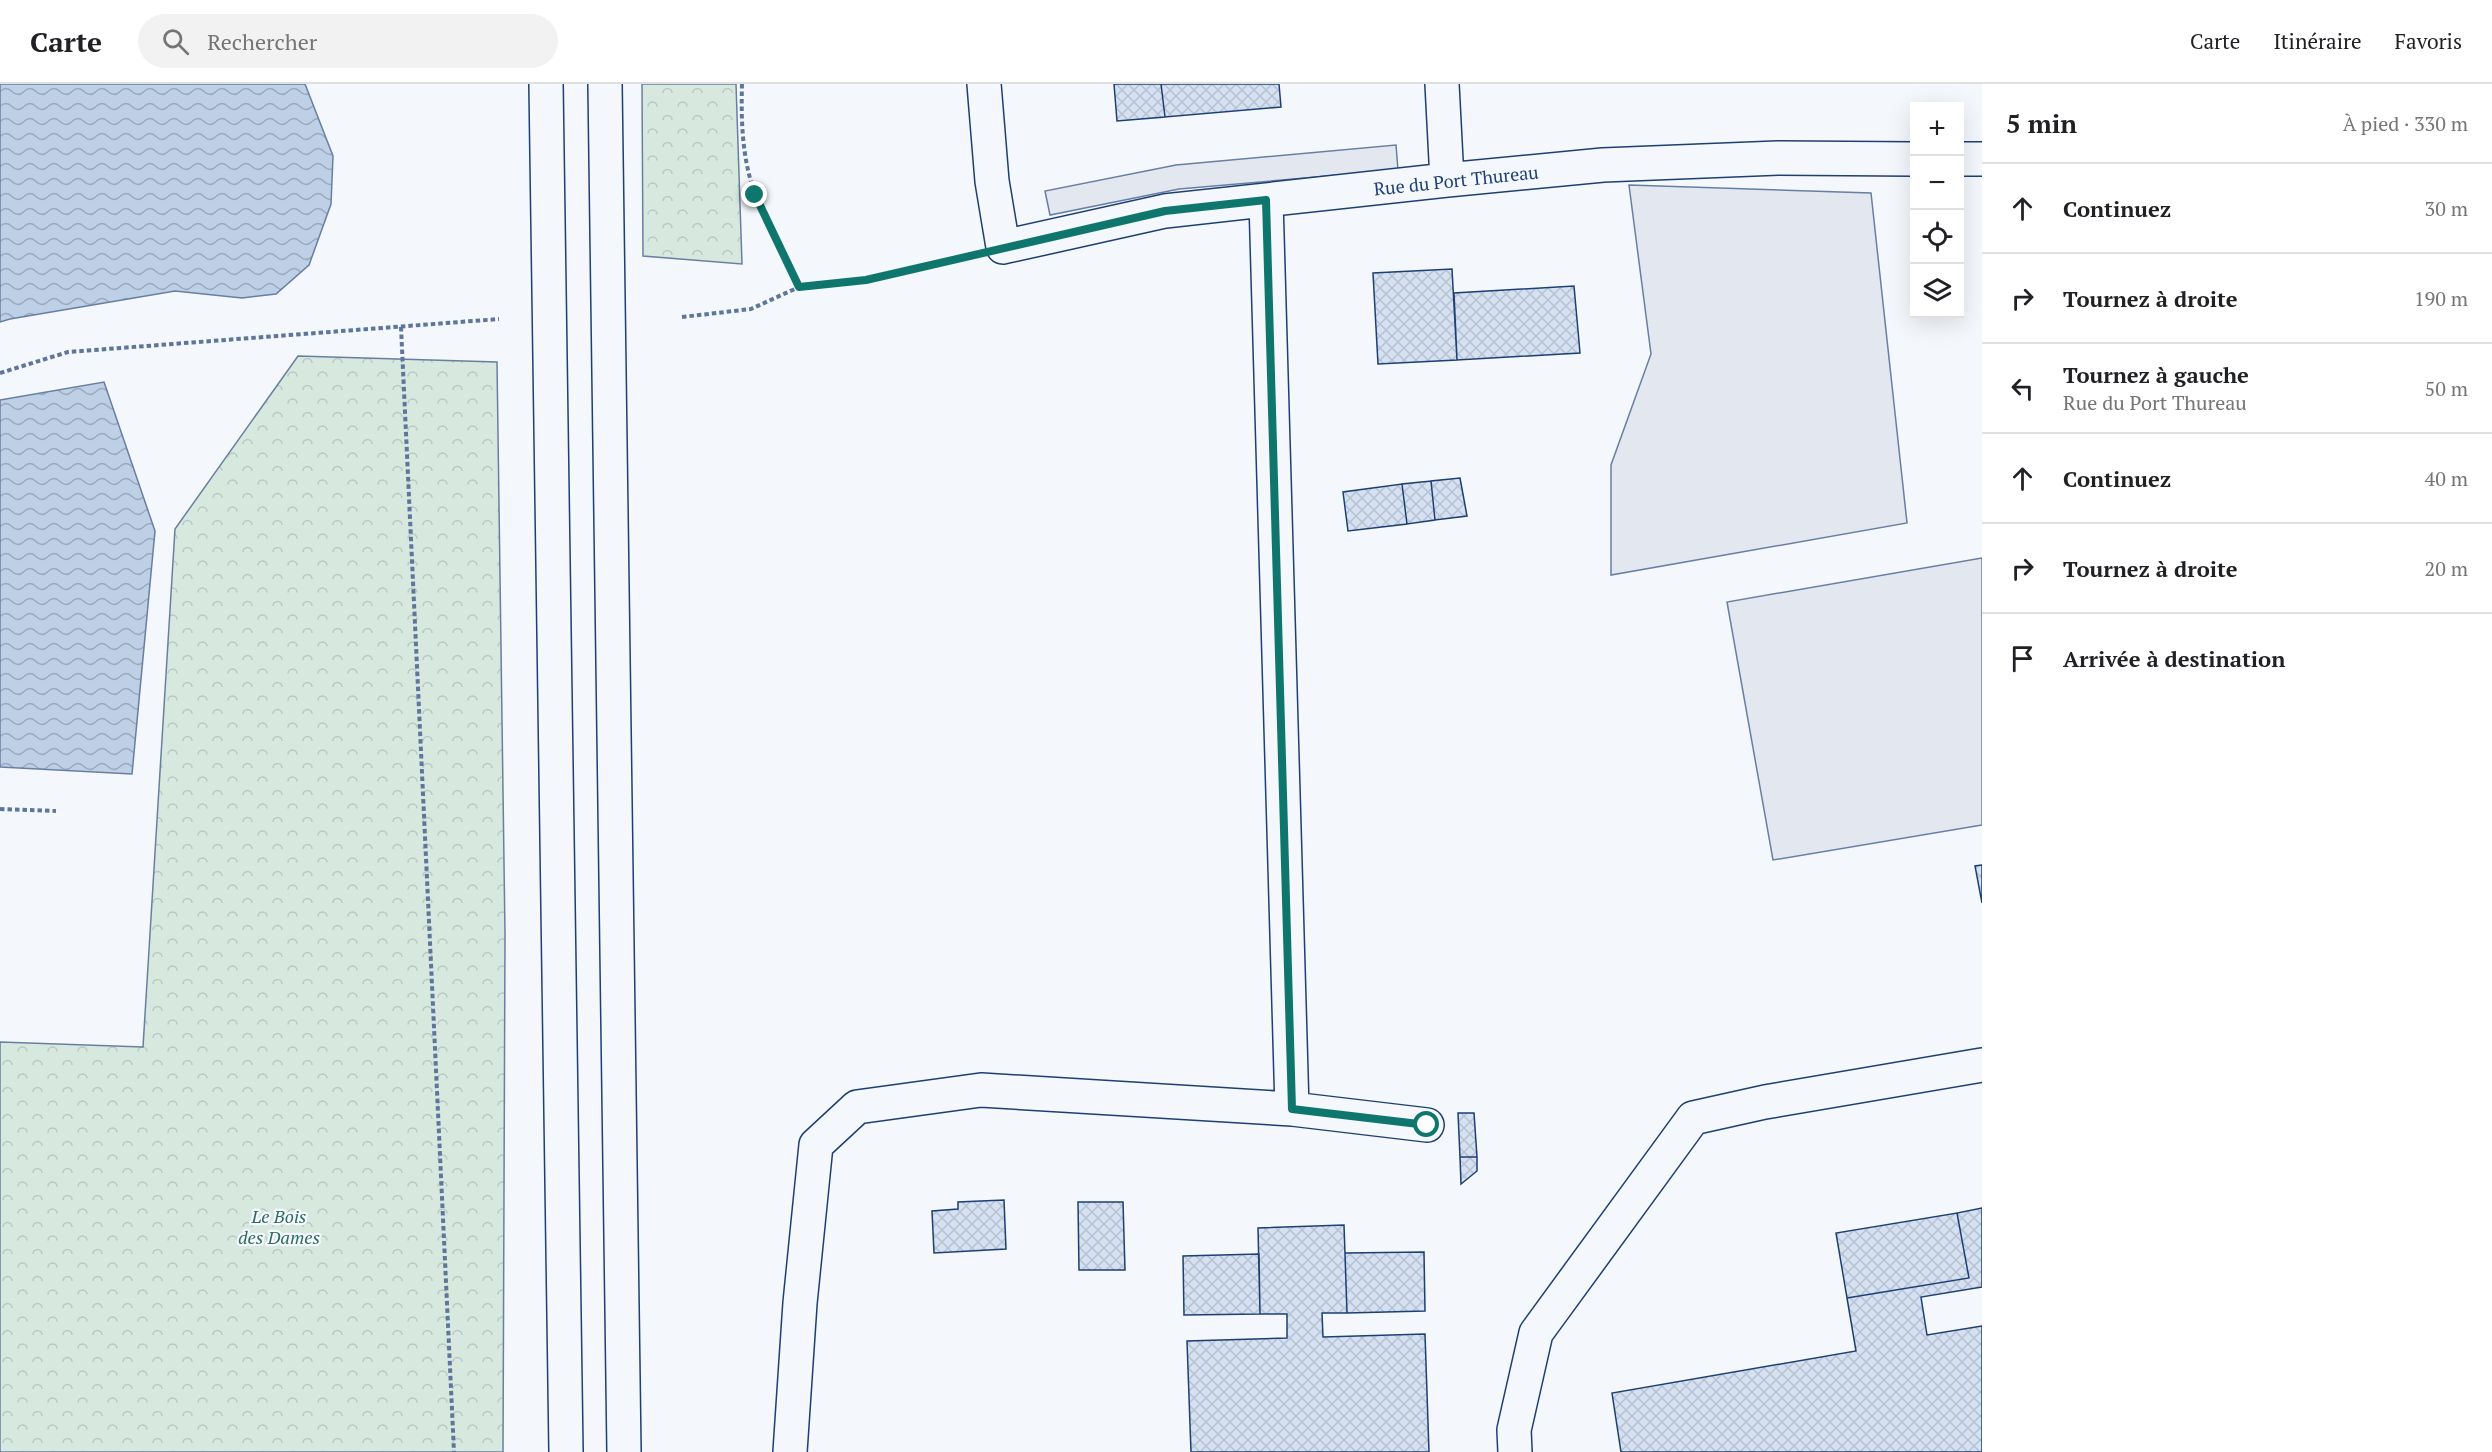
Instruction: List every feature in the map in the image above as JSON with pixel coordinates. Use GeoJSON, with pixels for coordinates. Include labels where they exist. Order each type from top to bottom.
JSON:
{"type":"FeatureCollection","features":[{"type":"Feature","properties":{"kind":"main road"},"geometry":{"type":"LineString","coordinates":[[546,84],[566,1452]]}},
{"type":"Feature","properties":{"kind":"main road"},"geometry":{"type":"LineString","coordinates":[[605,84],[624,1452]]}},
{"type":"Feature","properties":{"kind":"main road"},"geometry":{"type":"LineString","coordinates":[[984,84],[992,181],[1003,247]]}},
{"type":"Feature","properties":{"kind":"main road"},"geometry":{"type":"LineString","coordinates":[[1442,84],[1447,180]]}},
{"type":"Feature","properties":{"kind":"main road","name":"Rue du Port Thureau"},"geometry":{"type":"LineString","coordinates":[[1003,247],[1165,211],[1447,180],[1603,165],[1778,158],[1910,159]]}},
{"type":"Feature","properties":{"kind":"main road"},"geometry":{"type":"LineString","coordinates":[[1964,159],[1982,159]]}},
{"type":"Feature","properties":{"kind":"main road"},"geometry":{"type":"LineString","coordinates":[[1266,200],[1292,1109]]}},
{"type":"Feature","properties":{"kind":"main road"},"geometry":{"type":"LineString","coordinates":[[1515,1452],[1514,1430],[1536,1333],[1693,1118],[1765,1102],[1982,1065]]}},
{"type":"Feature","properties":{"kind":"main road"},"geometry":{"type":"LineString","coordinates":[[790,1452],[800,1303],[816,1145],[857,1107],[981,1090],[1292,1109],[1427,1125]]}},
{"type":"Feature","properties":{"kind":"path"},"geometry":{"type":"LineString","coordinates":[[742,84],[741,127],[746,162],[755,195],[799,287]]}},
{"type":"Feature","properties":{"kind":"path"},"geometry":{"type":"LineString","coordinates":[[682,317],[751,309],[799,287],[866,280],[1003,247]]}},
{"type":"Feature","properties":{"kind":"path"},"geometry":{"type":"LineString","coordinates":[[0,373],[68,352],[499,320]]}},
{"type":"Feature","properties":{"kind":"path"},"geometry":{"type":"LineString","coordinates":[[401,327],[454,1452]]}},
{"type":"Feature","properties":{"kind":"path"},"geometry":{"type":"LineString","coordinates":[[0,809],[56,812]]}},
{"type":"Feature","properties":{"kind":"green space"},"geometry":{"type":"Polygon","coordinates":[[[642,84],[736,84],[742,264],[643,256],[642,84]]]}},
{"type":"Feature","properties":{"kind":"green space","name":"Le Bois des Dames"},"geometry":{"type":"Polygon","coordinates":[[[298,356],[497,362],[505,934],[503,1452],[0,1452],[0,1042],[143,1047],[175,529],[298,356]]]}},
{"type":"Feature","properties":{"kind":"shaded area"},"geometry":{"type":"Polygon","coordinates":[[[1396,145],[1398,170],[1179,189],[1050,215],[1045,191],[1176,165],[1396,145]]]}},
{"type":"Feature","properties":{"kind":"shaded area"},"geometry":{"type":"Polygon","coordinates":[[[1629,185],[1871,193],[1907,523],[1611,575],[1611,465],[1651,354],[1629,185]]]}},
{"type":"Feature","properties":{"kind":"shaded area"},"geometry":{"type":"Polygon","coordinates":[[[1982,558],[1982,825],[1773,860],[1727,602],[1982,558]]]}},
{"type":"Feature","properties":{"kind":"water"},"geometry":{"type":"Polygon","coordinates":[[[0,84],[305,84],[333,156],[331,204],[309,265],[276,294],[242,298],[175,291],[0,322],[0,84]]]}},
{"type":"Feature","properties":{"kind":"water"},"geometry":{"type":"Polygon","coordinates":[[[104,382],[155,531],[132,774],[0,767],[0,400],[104,382]]]}},
{"type":"Feature","properties":{"kind":"building"},"geometry":{"type":"Polygon","coordinates":[[[1114,84],[1161,84],[1165,117],[1117,121],[1114,84]]]}},
{"type":"Feature","properties":{"kind":"building"},"geometry":{"type":"Polygon","coordinates":[[[1161,84],[1279,84],[1281,107],[1165,117],[1161,84]]]}},
{"type":"Feature","properties":{"kind":"building"},"geometry":{"type":"Polygon","coordinates":[[[1452,269],[1457,360],[1378,364],[1373,273],[1452,269]]]}},
{"type":"Feature","properties":{"kind":"building"},"geometry":{"type":"Polygon","coordinates":[[[1574,286],[1580,353],[1457,360],[1454,293],[1574,286]]]}},
{"type":"Feature","properties":{"kind":"building"},"geometry":{"type":"Polygon","coordinates":[[[1460,478],[1467,516],[1435,520],[1431,481],[1460,478]]]}},
{"type":"Feature","properties":{"kind":"building"},"geometry":{"type":"Polygon","coordinates":[[[1431,481],[1435,520],[1407,524],[1402,484],[1431,481]]]}},
{"type":"Feature","properties":{"kind":"building"},"geometry":{"type":"Polygon","coordinates":[[[1402,484],[1407,524],[1348,531],[1343,492],[1402,484]]]}},
{"type":"Feature","properties":{"kind":"building"},"geometry":{"type":"Polygon","coordinates":[[[1982,865],[1982,903],[1975,866],[1982,865]]]}},
{"type":"Feature","properties":{"kind":"building"},"geometry":{"type":"Polygon","coordinates":[[[1458,1113],[1474,1113],[1477,1157],[1460,1157],[1458,1113]]]}},
{"type":"Feature","properties":{"kind":"building"},"geometry":{"type":"Polygon","coordinates":[[[1460,1157],[1477,1157],[1477,1171],[1461,1184],[1460,1157]]]}},
{"type":"Feature","properties":{"kind":"building"},"geometry":{"type":"Polygon","coordinates":[[[1004,1200],[1006,1249],[934,1253],[932,1211],[958,1209],[958,1202],[1004,1200]]]}},
{"type":"Feature","properties":{"kind":"building"},"geometry":{"type":"Polygon","coordinates":[[[1078,1202],[1123,1202],[1125,1270],[1079,1270],[1078,1202]]]}},
{"type":"Feature","properties":{"kind":"building"},"geometry":{"type":"Polygon","coordinates":[[[1982,1208],[1982,1287],[1921,1297],[1927,1335],[1982,1326],[1982,1452],[1621,1452],[1612,1393],[1856,1351],[1847,1298],[1969,1278],[1957,1213],[1982,1208]]]}},
{"type":"Feature","properties":{"kind":"building"},"geometry":{"type":"Polygon","coordinates":[[[1957,1213],[1969,1278],[1847,1298],[1836,1233],[1957,1213]]]}},
{"type":"Feature","properties":{"kind":"building"},"geometry":{"type":"Polygon","coordinates":[[[1344,1225],[1347,1313],[1322,1313],[1323,1337],[1425,1334],[1429,1452],[1191,1452],[1187,1341],[1287,1338],[1287,1314],[1260,1314],[1258,1228],[1344,1225]]]}},
{"type":"Feature","properties":{"kind":"building"},"geometry":{"type":"Polygon","coordinates":[[[1424,1252],[1425,1311],[1347,1313],[1345,1253],[1424,1252]]]}},
{"type":"Feature","properties":{"kind":"building"},"geometry":{"type":"Polygon","coordinates":[[[1259,1254],[1260,1314],[1184,1315],[1183,1256],[1259,1254]]]}},
{"type":"Feature","properties":{"kind":"route"},"geometry":{"type":"LineString","coordinates":[[755,195],[799,287],[866,280],[1165,211],[1266,200],[1292,1109],[1427,1125]]}}]}
